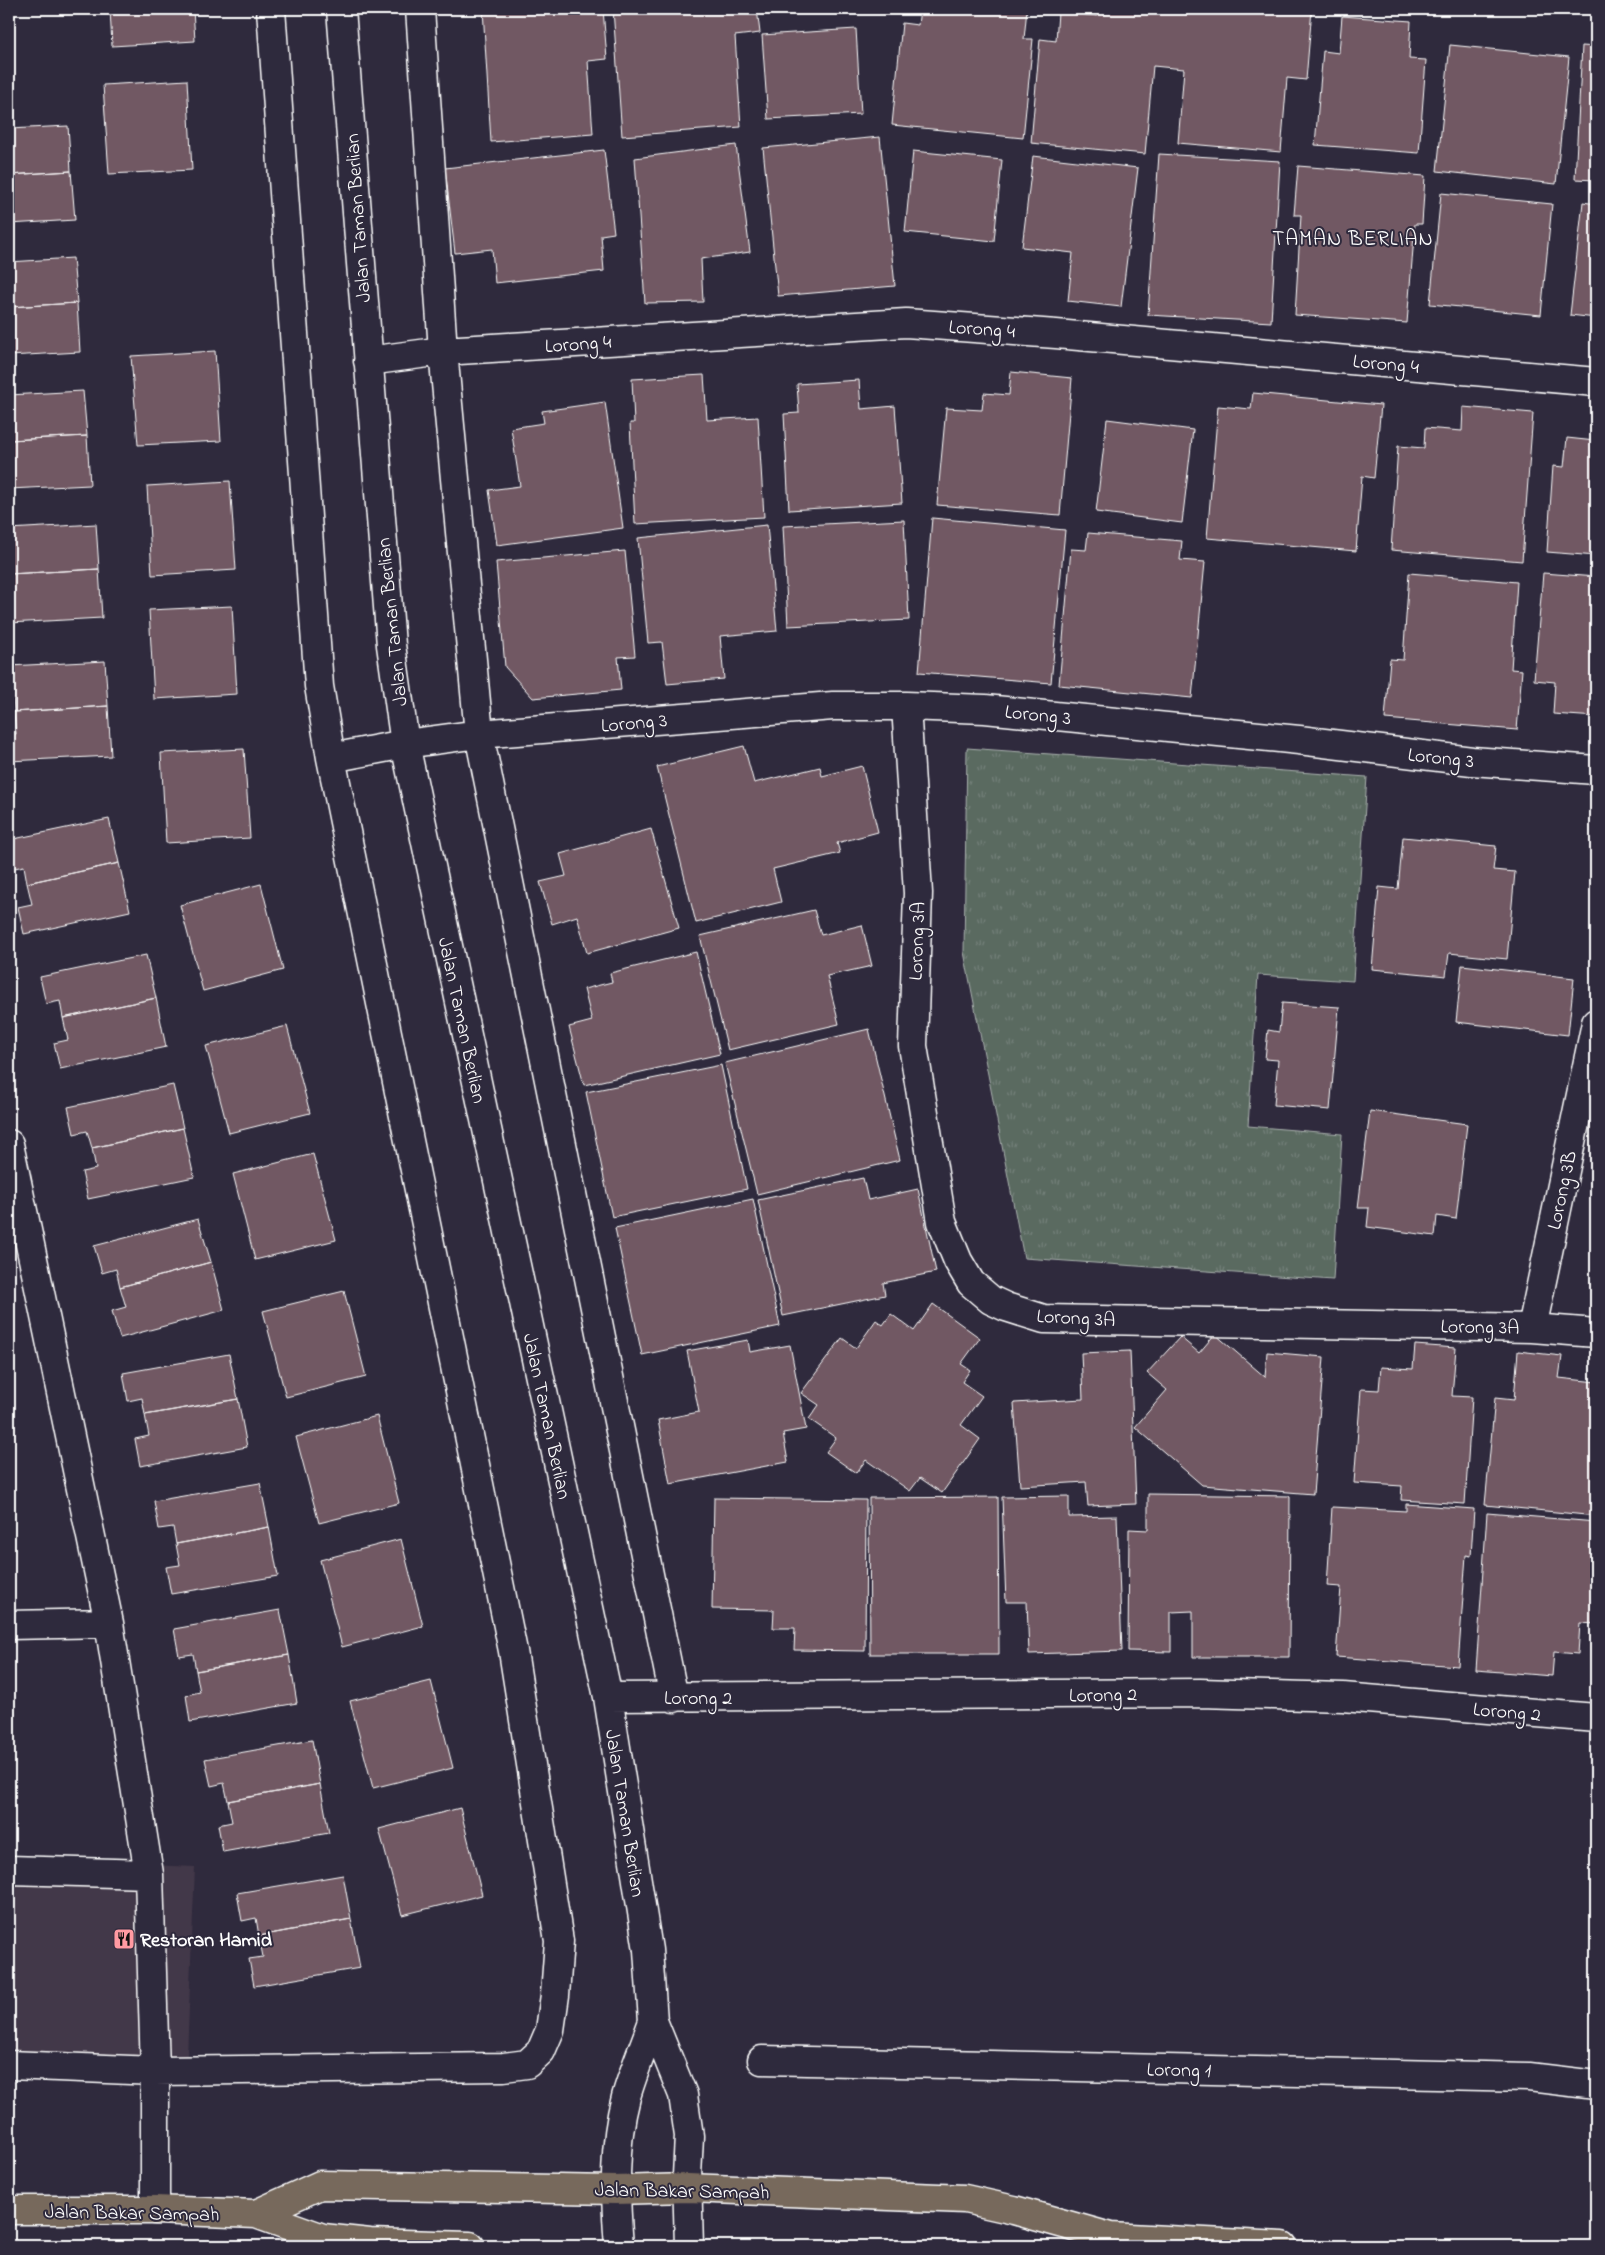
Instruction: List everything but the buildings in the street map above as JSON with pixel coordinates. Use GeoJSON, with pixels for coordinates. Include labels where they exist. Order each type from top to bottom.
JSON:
{"type":"FeatureCollection","features":[{"type":"Feature","properties":{"kind":"main road","name":"Jalan Bakar Sampah"},"geometry":{"type":"LineString","coordinates":[[256,2214],[320,2185],[615,2190],[688,2188],[965,2199],[1014,2210],[1110,2237],[1283,2246]]}},
{"type":"Feature","properties":{"kind":"main road","name":"Jalan Bakar Sampah"},"geometry":{"type":"LineString","coordinates":[[9,2210],[155,2210],[256,2214],[323,2238],[370,2243],[470,2246]]}},
{"type":"Feature","properties":{"kind":"main road","name":"Jalan Bakar Sampah"},"geometry":{"type":"LineString","coordinates":[[1068,2246],[1110,2237]]}},
{"type":"Feature","properties":{"kind":"street"},"geometry":{"type":"LineString","coordinates":[[9,2065],[155,2071],[504,2067],[527,2064],[541,2051],[550,2030],[555,1995],[558,1940],[512,1652],[331,758],[319,686],[270,9]]}},
{"type":"Feature","properties":{"kind":"street","name":"Jalan Taman Berlian"},"geometry":{"type":"LineString","coordinates":[[340,9],[391,645],[405,744],[608,1698],[648,1950],[653,2022]]}},
{"type":"Feature","properties":{"kind":"street"},"geometry":{"type":"LineString","coordinates":[[420,9],[443,351],[479,734],[674,1698]]}},
{"type":"Feature","properties":{"kind":"street","name":"Lorong 4"},"geometry":{"type":"LineString","coordinates":[[368,362],[443,351],[906,323],[1056,334],[1596,382]]}},
{"type":"Feature","properties":{"kind":"street","name":"Lorong 3"},"geometry":{"type":"LineString","coordinates":[[331,758],[405,744],[479,734],[833,706],[906,706],[985,709],[1299,740],[1472,760],[1596,770]]}},
{"type":"Feature","properties":{"kind":"street","name":"Lorong 3A"},"geometry":{"type":"LineString","coordinates":[[906,706],[918,892],[913,1046],[942,1222],[958,1262],[971,1283],[991,1300],[1006,1307],[1044,1319],[1532,1328],[1596,1332]]}},
{"type":"Feature","properties":{"kind":"street","name":"Lorong 3B"},"geometry":{"type":"LineString","coordinates":[[1532,1328],[1596,1023]]}},
{"type":"Feature","properties":{"kind":"street"},"geometry":{"type":"LineString","coordinates":[[9,1144],[17,1215],[109,1623],[149,1874],[155,2071],[155,2210]]}},
{"type":"Feature","properties":{"kind":"street"},"geometry":{"type":"LineString","coordinates":[[9,1625],[109,1623]]}},
{"type":"Feature","properties":{"kind":"street","name":"Lorong 2"},"geometry":{"type":"LineString","coordinates":[[608,1698],[1200,1693],[1343,1697],[1596,1718]]}},
{"type":"Feature","properties":{"kind":"street"},"geometry":{"type":"LineString","coordinates":[[9,1870],[149,1874]]}},
{"type":"Feature","properties":{"kind":"street"},"geometry":{"type":"LineString","coordinates":[[653,2022],[683,2095],[689,2136],[689,2246]]}},
{"type":"Feature","properties":{"kind":"street"},"geometry":{"type":"LineString","coordinates":[[620,2246],[615,2190],[626,2098],[653,2022]]}},
{"type":"Feature","properties":{"kind":"street","name":"Lorong 1"},"geometry":{"type":"LineString","coordinates":[[762,2060],[1529,2077],[1596,2084]]}},
{"type":"Feature","properties":{"kind":"shaded area"},"geometry":{"type":"Polygon","coordinates":[[[9,1859],[195,1867],[186,2079],[9,2074],[9,1859]]]}},
{"type":"Feature","properties":{"kind":"green space"},"geometry":{"type":"Polygon","coordinates":[[[967,748],[1367,777],[1353,981],[1258,975],[1248,1126],[1342,1134],[1333,1280],[1024,1258],[964,952],[967,748]]]}},
{"type":"Feature","properties":{"kind":"place","name":"Restoran Hamid"},"geometry":{"type":"Point","coordinates":[124,1939]}},
{"type":"Feature","properties":{"kind":"district","name":"TAMAN BERLIAN"},"geometry":{"type":"Point","coordinates":[1353,238]}}]}
